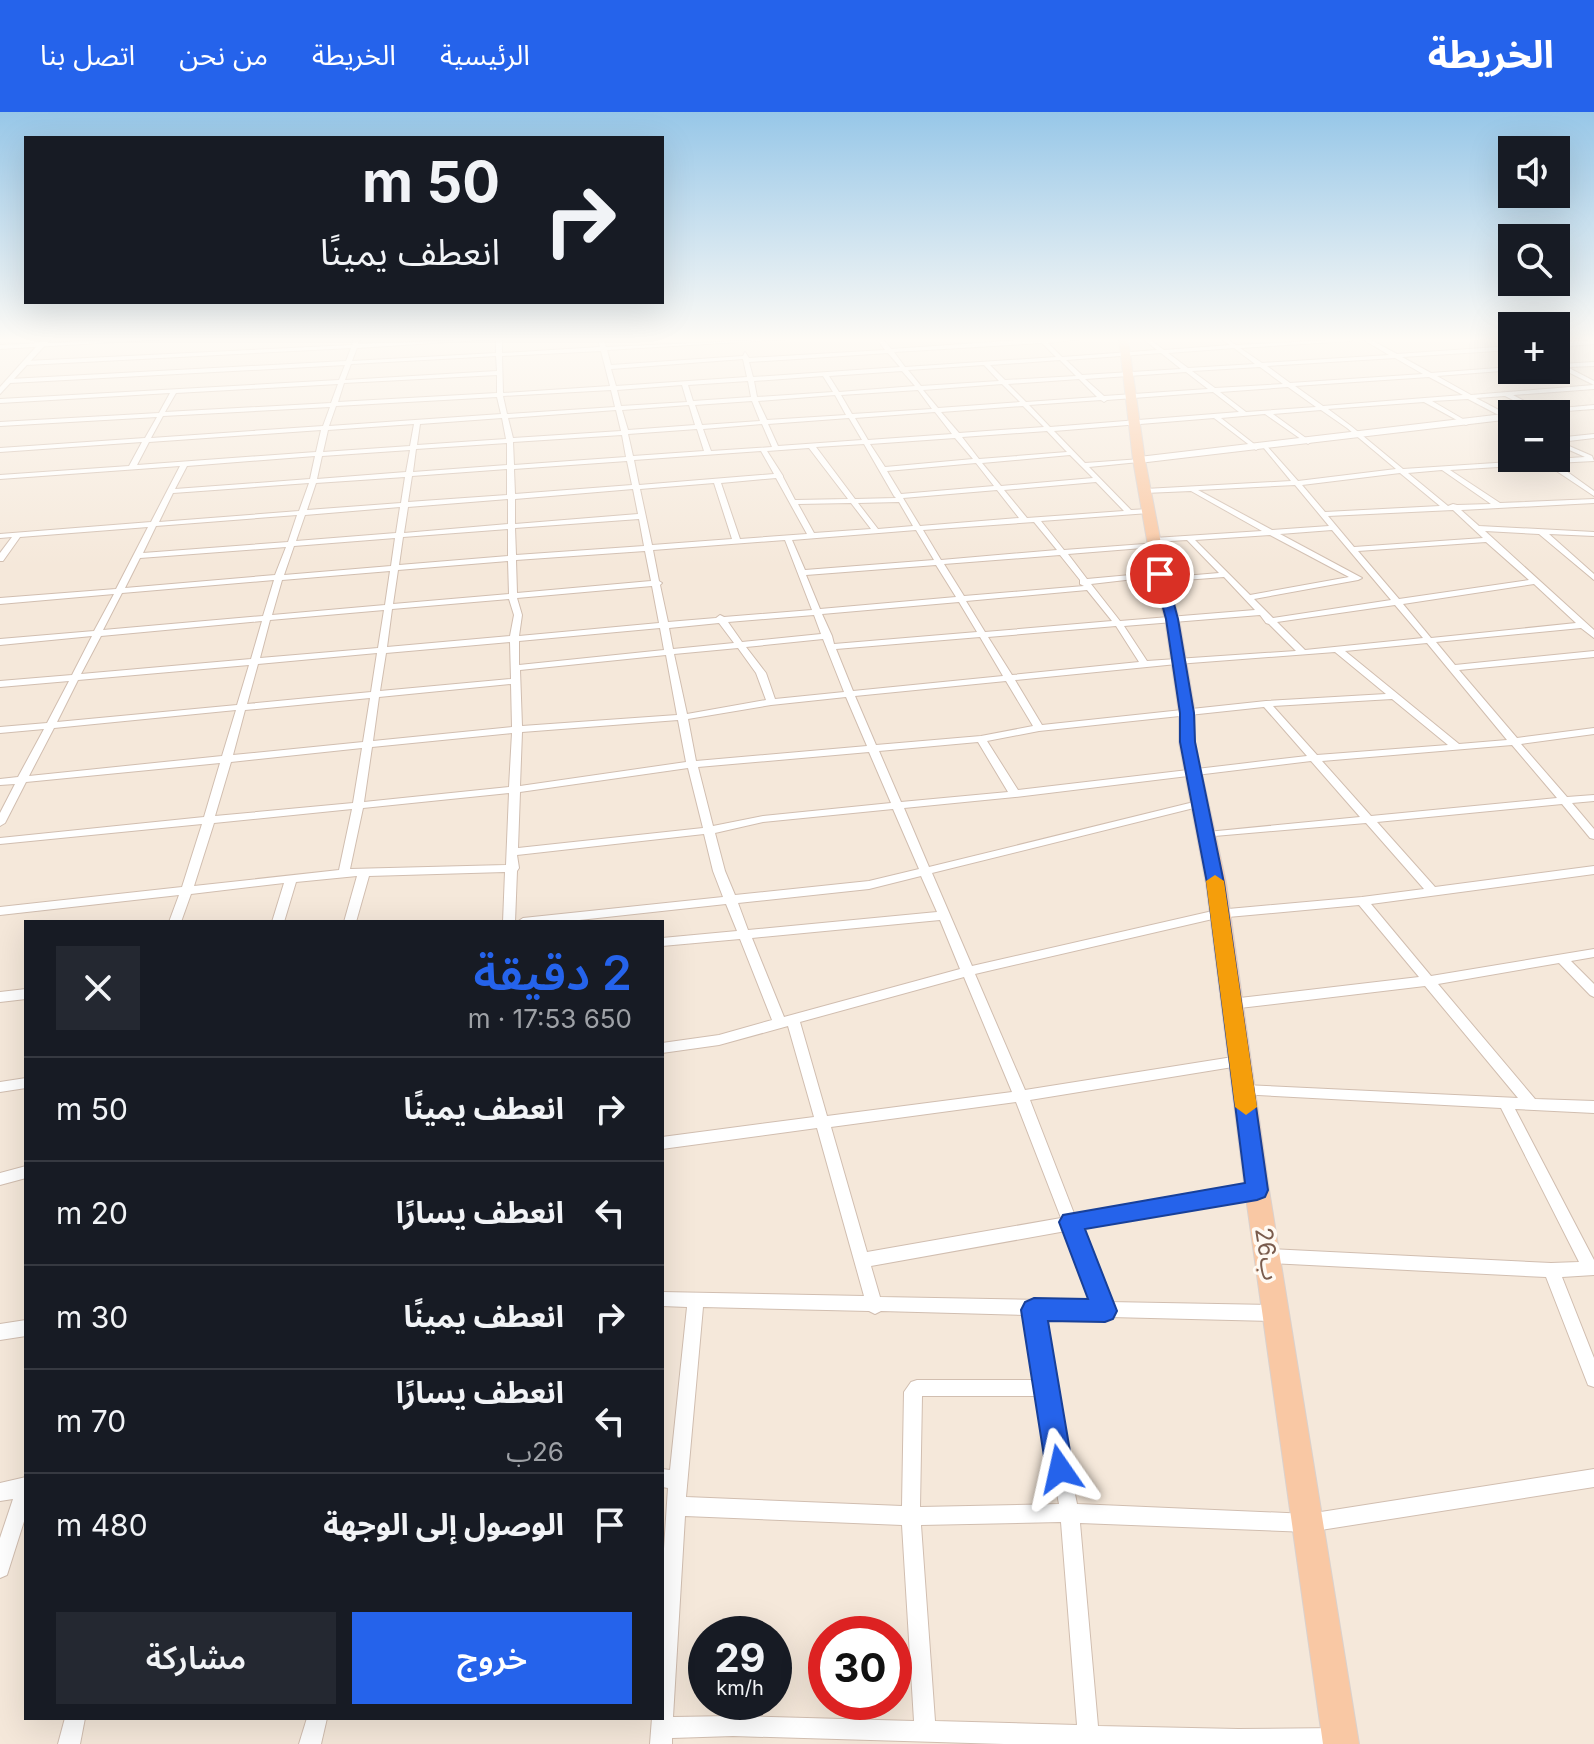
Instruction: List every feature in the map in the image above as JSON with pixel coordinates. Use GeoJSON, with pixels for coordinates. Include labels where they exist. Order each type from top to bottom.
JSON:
{"type":"FeatureCollection","features":[{"type":"Feature","properties":{"kind":"highway","name":"26ب"},"geometry":{"type":"LineString","coordinates":[[1132,415],[1139,460],[1141,505],[1154,542],[1172,619],[1187,713],[1187,742],[1202,803],[1341,1742]]}},
{"type":"Feature","properties":{"kind":"street"},"geometry":{"type":"LineString","coordinates":[[0,424],[141,415]]}},
{"type":"Feature","properties":{"kind":"street"},"geometry":{"type":"LineString","coordinates":[[131,469],[158,415]]}},
{"type":"Feature","properties":{"kind":"street"},"geometry":{"type":"LineString","coordinates":[[176,920],[209,820],[278,579],[313,482],[330,415]]}},
{"type":"Feature","properties":{"kind":"street"},"geometry":{"type":"LineString","coordinates":[[0,450],[534,415]]}},
{"type":"Feature","properties":{"kind":"street"},"geometry":{"type":"LineString","coordinates":[[620,415],[658,583],[692,764],[728,901],[786,1022],[823,1123],[875,1307]]}},
{"type":"Feature","properties":{"kind":"street"},"geometry":{"type":"LineString","coordinates":[[696,415],[708,453]]}},
{"type":"Feature","properties":{"kind":"street"},"geometry":{"type":"LineString","coordinates":[[761,415],[776,449]]}},
{"type":"Feature","properties":{"kind":"street"},"geometry":{"type":"LineString","coordinates":[[850,415],[1039,728]]}},
{"type":"Feature","properties":{"kind":"street"},"geometry":{"type":"LineString","coordinates":[[0,477],[893,415]]}},
{"type":"Feature","properties":{"kind":"street"},"geometry":{"type":"LineString","coordinates":[[941,415],[1023,518]]}},
{"type":"Feature","properties":{"kind":"street"},"geometry":{"type":"LineString","coordinates":[[1036,415],[1099,480],[1141,505]]}},
{"type":"Feature","properties":{"kind":"street"},"geometry":{"type":"LineString","coordinates":[[172,491],[1223,415]]}},
{"type":"Feature","properties":{"kind":"street"},"geometry":{"type":"LineString","coordinates":[[1271,415],[1308,442]]}},
{"type":"Feature","properties":{"kind":"street"},"geometry":{"type":"LineString","coordinates":[[1333,415],[1399,471],[1475,528],[1594,635]]}},
{"type":"Feature","properties":{"kind":"street"},"geometry":{"type":"LineString","coordinates":[[1452,415],[1466,423]]}},
{"type":"Feature","properties":{"kind":"street"},"geometry":{"type":"LineString","coordinates":[[1215,416],[1261,447],[1299,483],[1372,576],[1594,836]]}},
{"type":"Feature","properties":{"kind":"street"},"geometry":{"type":"LineString","coordinates":[[504,417],[510,440],[513,597],[518,615],[514,637],[517,731],[512,790],[513,868],[509,920]]}},
{"type":"Feature","properties":{"kind":"street"},"geometry":{"type":"LineString","coordinates":[[1085,465],[1498,419]]}},
{"type":"Feature","properties":{"kind":"street"},"geometry":{"type":"LineString","coordinates":[[344,873],[358,805],[386,607],[417,423]]}},
{"type":"Feature","properties":{"kind":"street"},"geometry":{"type":"LineString","coordinates":[[1570,439],[1594,436]]}},
{"type":"Feature","properties":{"kind":"street"},"geometry":{"type":"LineString","coordinates":[[811,446],[875,530]]}},
{"type":"Feature","properties":{"kind":"street"},"geometry":{"type":"LineString","coordinates":[[1570,448],[1594,459]]}},
{"type":"Feature","properties":{"kind":"street"},"geometry":{"type":"LineString","coordinates":[[763,449],[812,536]]}},
{"type":"Feature","properties":{"kind":"street"},"geometry":{"type":"LineString","coordinates":[[883,469],[1073,453]]}},
{"type":"Feature","properties":{"kind":"street"},"geometry":{"type":"LineString","coordinates":[[1570,461],[1594,459]]}},
{"type":"Feature","properties":{"kind":"street"},"geometry":{"type":"LineString","coordinates":[[0,823],[137,556],[157,523],[184,465]]}},
{"type":"Feature","properties":{"kind":"street"},"geometry":{"type":"LineString","coordinates":[[0,601],[1035,518],[1141,505],[1191,490],[1498,465]]}},
{"type":"Feature","properties":{"kind":"street"},"geometry":{"type":"LineString","coordinates":[[1443,468],[1498,505]]}},
{"type":"Feature","properties":{"kind":"street"},"geometry":{"type":"LineString","coordinates":[[1562,472],[1594,494]]}},
{"type":"Feature","properties":{"kind":"street"},"geometry":{"type":"LineString","coordinates":[[0,536],[780,476]]}},
{"type":"Feature","properties":{"kind":"street"},"geometry":{"type":"LineString","coordinates":[[795,502],[899,498],[1099,480]]}},
{"type":"Feature","properties":{"kind":"street"},"geometry":{"type":"LineString","coordinates":[[717,482],[737,542]]}},
{"type":"Feature","properties":{"kind":"street"},"geometry":{"type":"LineString","coordinates":[[1191,490],[1356,578]]}},
{"type":"Feature","properties":{"kind":"street"},"geometry":{"type":"LineString","coordinates":[[1325,514],[1594,501]]}},
{"type":"Feature","properties":{"kind":"street"},"geometry":{"type":"LineString","coordinates":[[137,556],[643,516]]}},
{"type":"Feature","properties":{"kind":"street"},"geometry":{"type":"LineString","coordinates":[[1035,518],[1117,622],[1145,665]]}},
{"type":"Feature","properties":{"kind":"street"},"geometry":{"type":"LineString","coordinates":[[802,573],[1335,528]]}},
{"type":"Feature","properties":{"kind":"street"},"geometry":{"type":"LineString","coordinates":[[1475,528],[1594,534]]}},
{"type":"Feature","properties":{"kind":"street"},"geometry":{"type":"LineString","coordinates":[[1541,531],[1594,578]]}},
{"type":"Feature","properties":{"kind":"street"},"geometry":{"type":"LineString","coordinates":[[0,559],[18,534]]}},
{"type":"Feature","properties":{"kind":"street"},"geometry":{"type":"LineString","coordinates":[[788,538],[871,746],[899,805],[942,916],[1021,1096],[1105,1311]]}},
{"type":"Feature","properties":{"kind":"street"},"geometry":{"type":"LineString","coordinates":[[1190,539],[1303,653]]}},
{"type":"Feature","properties":{"kind":"street"},"geometry":{"type":"LineString","coordinates":[[1352,549],[1486,540]]}},
{"type":"Feature","properties":{"kind":"street"},"geometry":{"type":"LineString","coordinates":[[0,684],[959,598],[1160,577],[1224,575]]}},
{"type":"Feature","properties":{"kind":"street"},"geometry":{"type":"LineString","coordinates":[[1247,598],[1372,576]]}},
{"type":"Feature","properties":{"kind":"street"},"geometry":{"type":"LineString","coordinates":[[1269,621],[1532,582]]}},
{"type":"Feature","properties":{"kind":"street"},"geometry":{"type":"LineString","coordinates":[[0,642],[658,583]]}},
{"type":"Feature","properties":{"kind":"street"},"geometry":{"type":"LineString","coordinates":[[514,668],[669,654],[739,643],[830,642],[983,633],[1260,612]]}},
{"type":"Feature","properties":{"kind":"street"},"geometry":{"type":"LineString","coordinates":[[720,618],[761,673],[771,702]]}},
{"type":"Feature","properties":{"kind":"street"},"geometry":{"type":"LineString","coordinates":[[0,782],[684,717],[771,702],[1177,661],[1338,650],[1583,625]]}},
{"type":"Feature","properties":{"kind":"street"},"geometry":{"type":"LineString","coordinates":[[1338,650],[1457,747]]}},
{"type":"Feature","properties":{"kind":"street"},"geometry":{"type":"LineString","coordinates":[[1451,668],[1594,654]]}},
{"type":"Feature","properties":{"kind":"street"},"geometry":{"type":"LineString","coordinates":[[0,730],[515,681]]}},
{"type":"Feature","properties":{"kind":"street"},"geometry":{"type":"LineString","coordinates":[[0,841],[512,790],[692,764],[871,746],[981,739],[1039,728],[1266,704],[1394,696]]}},
{"type":"Feature","properties":{"kind":"street"},"geometry":{"type":"LineString","coordinates":[[1266,704],[1432,891]]}},
{"type":"Feature","properties":{"kind":"street"},"geometry":{"type":"LineString","coordinates":[[513,852],[711,830],[763,819],[1015,794],[1315,758],[1514,742],[1594,731]]}},
{"type":"Feature","properties":{"kind":"street"},"geometry":{"type":"LineString","coordinates":[[981,739],[1015,794]]}},
{"type":"Feature","properties":{"kind":"street"},"geometry":{"type":"LineString","coordinates":[[1207,835],[1594,798]]}},
{"type":"Feature","properties":{"kind":"street"},"geometry":{"type":"LineString","coordinates":[[566,920],[631,917],[728,901],[869,885],[1202,803]]}},
{"type":"Feature","properties":{"kind":"street"},"geometry":{"type":"LineString","coordinates":[[0,911],[344,873],[513,868]]}},
{"type":"Feature","properties":{"kind":"street"},"geometry":{"type":"LineString","coordinates":[[664,1048],[719,1040],[968,971],[1217,914],[1362,901],[1594,870]]}},
{"type":"Feature","properties":{"kind":"street"},"geometry":{"type":"LineString","coordinates":[[351,920],[364,873]]}},
{"type":"Feature","properties":{"kind":"street"},"geometry":{"type":"LineString","coordinates":[[279,920],[291,879]]}},
{"type":"Feature","properties":{"kind":"street"},"geometry":{"type":"LineString","coordinates":[[1362,901],[1531,1104]]}},
{"type":"Feature","properties":{"kind":"street"},"geometry":{"type":"LineString","coordinates":[[664,942],[942,916]]}},
{"type":"Feature","properties":{"kind":"street"},"geometry":{"type":"LineString","coordinates":[[1231,1004],[1427,981],[1594,953]]}},
{"type":"Feature","properties":{"kind":"street"},"geometry":{"type":"LineString","coordinates":[[1561,958],[1594,992]]}},
{"type":"Feature","properties":{"kind":"street"},"geometry":{"type":"LineString","coordinates":[[0,997],[24,994]]}},
{"type":"Feature","properties":{"kind":"street"},"geometry":{"type":"LineString","coordinates":[[664,1143],[1021,1096],[1239,1061]]}},
{"type":"Feature","properties":{"kind":"street"},"geometry":{"type":"LineString","coordinates":[[0,1087],[24,1083]]}},
{"type":"Feature","properties":{"kind":"street"},"geometry":{"type":"LineString","coordinates":[[1244,1090],[1594,1107]]}},
{"type":"Feature","properties":{"kind":"street"},"geometry":{"type":"LineString","coordinates":[[1268,1256],[1551,1270],[1592,1268],[1505,1102]]}},
{"type":"Feature","properties":{"kind":"street"},"geometry":{"type":"LineString","coordinates":[[0,1179],[24,1173]]}},
{"type":"Feature","properties":{"kind":"street"},"geometry":{"type":"LineString","coordinates":[[863,1260],[1257,1190]]}},
{"type":"Feature","properties":{"kind":"street"},"geometry":{"type":"LineString","coordinates":[[1551,1270],[1594,1379]]}},
{"type":"Feature","properties":{"kind":"street"},"geometry":{"type":"LineString","coordinates":[[664,1299],[875,1307],[1276,1313]]}},
{"type":"Feature","properties":{"kind":"street"},"geometry":{"type":"LineString","coordinates":[[664,1707],[678,1506],[670,1479],[696,1301]]}},
{"type":"Feature","properties":{"kind":"street"},"geometry":{"type":"LineString","coordinates":[[1034,1310],[1044,1388],[1070,1513],[1088,1739]]}},
{"type":"Feature","properties":{"kind":"street"},"geometry":{"type":"LineString","coordinates":[[0,1332],[24,1328]]}},
{"type":"Feature","properties":{"kind":"street"},"geometry":{"type":"LineString","coordinates":[[925,1732],[911,1516],[912,1396],[917,1388],[1044,1388]]}},
{"type":"Feature","properties":{"kind":"street"},"geometry":{"type":"LineString","coordinates":[[678,1506],[911,1516],[1070,1513],[1308,1523],[1594,1478]]}},
{"type":"Feature","properties":{"kind":"street"},"geometry":{"type":"LineString","coordinates":[[0,1492],[24,1487]]}},
{"type":"Feature","properties":{"kind":"street"},"geometry":{"type":"LineString","coordinates":[[0,1568],[24,1493]]}},
{"type":"Feature","properties":{"kind":"street"},"geometry":{"type":"LineString","coordinates":[[69,1744],[75,1720]]}},
{"type":"Feature","properties":{"kind":"street"},"geometry":{"type":"LineString","coordinates":[[310,1744],[316,1720]]}},
{"type":"Feature","properties":{"kind":"street"},"geometry":{"type":"LineString","coordinates":[[662,1736],[733,1726],[1088,1739],[1341,1742]]}},
{"type":"Feature","properties":{"kind":"shaded area"},"geometry":{"type":"Polygon","coordinates":[[[0,415],[1498,415],[1498,472],[1570,472],[1570,415],[1594,415],[1594,1744],[0,1744],[0,415]]]}},
{"type":"Feature","properties":{"kind":"slow traffic"},"geometry":{"type":"LineString","coordinates":[[1215,881],[1217,914],[1246,1107]]}},
{"type":"Feature","properties":{"kind":"route"},"geometry":{"type":"LineString","coordinates":[[1060,1469],[1040,1362],[1034,1310],[1105,1311],[1071,1222],[1257,1190],[1217,914],[1216,883],[1202,803],[1187,742],[1187,713],[1172,619],[1160,574]]}}]}
